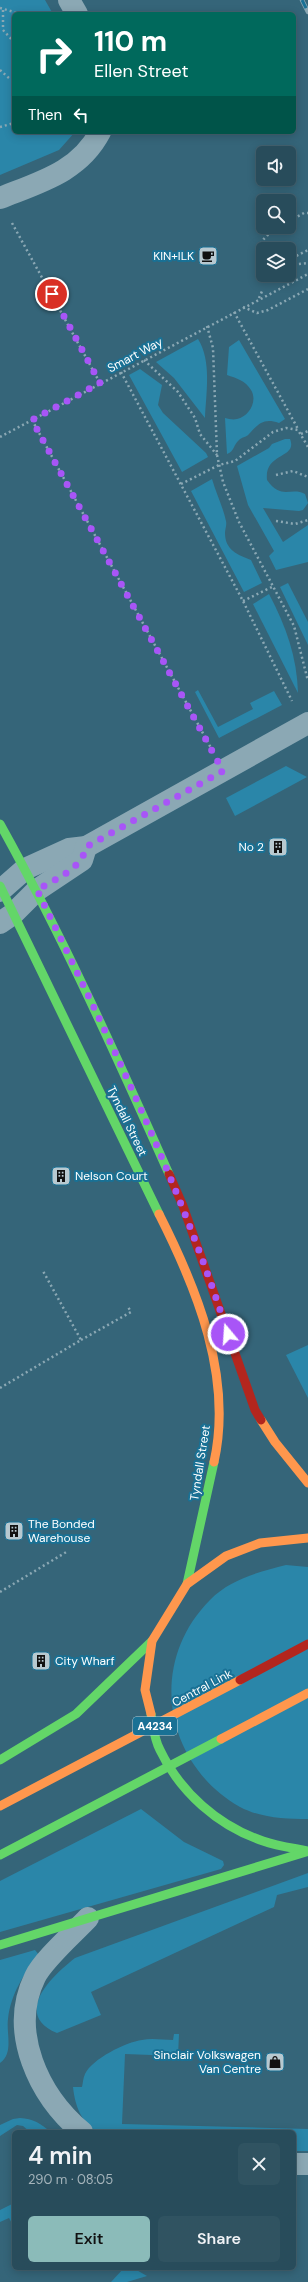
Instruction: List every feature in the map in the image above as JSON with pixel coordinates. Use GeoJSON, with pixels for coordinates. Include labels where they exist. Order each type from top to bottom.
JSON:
{"type":"FeatureCollection","features":[{"type":"Feature","properties":{"kind":"street"},"geometry":{"type":"LineString","coordinates":[[69,0],[75,12]]}},
{"type":"Feature","properties":{"kind":"street"},"geometry":{"type":"LineString","coordinates":[[4,208],[71,166],[92,147],[99,134]]}},
{"type":"Feature","properties":{"kind":"street"},"geometry":{"type":"LineString","coordinates":[[1,889],[26,869],[68,849],[86,847],[306,724]]}},
{"type":"Feature","properties":{"kind":"street","name":"Tyndall Street"},"geometry":{"type":"LineString","coordinates":[[0,824],[37,890],[93,1005],[183,1206],[244,1383],[255,1410],[275,1442],[308,1483]]}},
{"type":"Feature","properties":{"kind":"street"},"geometry":{"type":"LineString","coordinates":[[6,919],[37,890],[82,860],[86,847]]}},
{"type":"Feature","properties":{"kind":"street","name":"Tyndall Street"},"geometry":{"type":"LineString","coordinates":[[1,889],[6,919],[162,1219],[182,1261],[205,1324],[217,1378],[219,1439],[187,1584]]}},
{"type":"Feature","properties":{"kind":"street"},"geometry":{"type":"LineString","coordinates":[[0,1760],[76,1714],[152,1641],[187,1584],[226,1556],[260,1543],[308,1538]]}},
{"type":"Feature","properties":{"kind":"street"},"geometry":{"type":"LineString","coordinates":[[152,1641],[145,1690],[159,1749],[180,1782],[203,1808],[229,1826],[263,1841],[307,1852]]}},
{"type":"Feature","properties":{"kind":"street","name":"Central Link"},"geometry":{"type":"LineString","coordinates":[[0,1806],[308,1644]]}},
{"type":"Feature","properties":{"kind":"street"},"geometry":{"type":"LineString","coordinates":[[0,1855],[308,1693]]}},
{"type":"Feature","properties":{"kind":"street"},"geometry":{"type":"LineString","coordinates":[[0,1945],[307,1852]]}},
{"type":"Feature","properties":{"kind":"street"},"geometry":{"type":"LineString","coordinates":[[80,2130],[45,2091],[34,2069],[26,2038],[26,2007],[35,1976],[88,1918]]}},
{"type":"Feature","properties":{"kind":"street"},"geometry":{"type":"LineString","coordinates":[[296,2164],[308,2164]]}},
{"type":"Feature","properties":{"kind":"path"},"geometry":{"type":"LineString","coordinates":[[12,40],[3,30],[2,9],[13,12]]}},
{"type":"Feature","properties":{"kind":"path"},"geometry":{"type":"LineString","coordinates":[[0,70],[12,79]]}},
{"type":"Feature","properties":{"kind":"path"},"geometry":{"type":"LineString","coordinates":[[0,127],[12,124]]}},
{"type":"Feature","properties":{"kind":"path"},"geometry":{"type":"LineString","coordinates":[[4,208],[100,383]]}},
{"type":"Feature","properties":{"kind":"path"},"geometry":{"type":"LineString","coordinates":[[296,217],[304,213],[308,213]]}},
{"type":"Feature","properties":{"kind":"path"},"geometry":{"type":"LineString","coordinates":[[262,242],[264,237],[268,234]]}},
{"type":"Feature","properties":{"kind":"path"},"geometry":{"type":"LineString","coordinates":[[296,256],[308,250]]}},
{"type":"Feature","properties":{"kind":"path"},"geometry":{"type":"LineString","coordinates":[[296,264],[308,263]]}},
{"type":"Feature","properties":{"kind":"path","name":"Smart Way"},"geometry":{"type":"LineString","coordinates":[[0,437],[207,326],[308,274]]}},
{"type":"Feature","properties":{"kind":"path"},"geometry":{"type":"LineString","coordinates":[[257,300],[263,289]]}},
{"type":"Feature","properties":{"kind":"path"},"geometry":{"type":"LineString","coordinates":[[243,307],[257,313],[268,310],[308,289]]}},
{"type":"Feature","properties":{"kind":"path"},"geometry":{"type":"LineString","coordinates":[[234,312],[308,447]]}},
{"type":"Feature","properties":{"kind":"path"},"geometry":{"type":"LineString","coordinates":[[207,326],[213,348],[217,455],[223,482],[239,522],[294,626],[308,681]]}},
{"type":"Feature","properties":{"kind":"path"},"geometry":{"type":"LineString","coordinates":[[144,360],[178,392],[195,418],[200,434],[217,455]]}},
{"type":"Feature","properties":{"kind":"path"},"geometry":{"type":"LineString","coordinates":[[121,372],[243,601],[306,724]]}},
{"type":"Feature","properties":{"kind":"path"},"geometry":{"type":"LineString","coordinates":[[32,420],[223,771]]}},
{"type":"Feature","properties":{"kind":"path"},"geometry":{"type":"LineString","coordinates":[[181,484],[219,465],[235,460],[274,432],[286,428],[298,430]]}},
{"type":"Feature","properties":{"kind":"path"},"geometry":{"type":"LineString","coordinates":[[301,434],[308,431]]}},
{"type":"Feature","properties":{"kind":"path"},"geometry":{"type":"LineString","coordinates":[[276,475],[293,471],[308,477]]}},
{"type":"Feature","properties":{"kind":"path"},"geometry":{"type":"LineString","coordinates":[[276,521],[295,524],[308,520]]}},
{"type":"Feature","properties":{"kind":"path"},"geometry":{"type":"LineString","coordinates":[[243,601],[274,586]]}},
{"type":"Feature","properties":{"kind":"path"},"geometry":{"type":"LineString","coordinates":[[42,1271],[81,1340]]}},
{"type":"Feature","properties":{"kind":"path"},"geometry":{"type":"LineString","coordinates":[[0,1388],[131,1312],[128,1307]]}},
{"type":"Feature","properties":{"kind":"path"},"geometry":{"type":"LineString","coordinates":[[0,1592],[68,1551]]}},
{"type":"Feature","properties":{"kind":"shaded area"},"geometry":{"type":"Polygon","coordinates":[[[0,0],[45,0],[52,12],[12,12],[12,134],[73,134],[59,150],[0,175],[0,0]]]}},
{"type":"Feature","properties":{"kind":"shaded area"},"geometry":{"type":"Polygon","coordinates":[[[198,339],[207,367],[205,418],[174,378],[156,362],[198,339]]]}},
{"type":"Feature","properties":{"kind":"shaded area"},"geometry":{"type":"Polygon","coordinates":[[[239,340],[285,419],[279,423],[269,421],[262,422],[248,435],[239,440],[227,454],[225,418],[241,418],[249,412],[253,403],[253,394],[249,387],[240,380],[227,375],[229,347],[239,340]]]}},
{"type":"Feature","properties":{"kind":"shaded area"},"geometry":{"type":"Polygon","coordinates":[[[140,369],[162,385],[158,405],[163,413],[206,453],[208,457],[182,472],[129,375],[140,369]]]}},
{"type":"Feature","properties":{"kind":"shaded area"},"geometry":{"type":"Polygon","coordinates":[[[285,439],[290,439],[291,445],[289,450],[270,465],[267,471],[267,480],[277,490],[282,492],[295,491],[305,494],[308,503],[303,510],[299,511],[263,508],[283,542],[308,525],[308,562],[276,570],[269,556],[274,551],[248,505],[237,466],[269,448],[272,444],[285,439]]]}},
{"type":"Feature","properties":{"kind":"shaded area"},"geometry":{"type":"Polygon","coordinates":[[[212,479],[226,521],[225,533],[227,544],[237,554],[251,560],[262,583],[244,592],[191,491],[212,479]]]}},
{"type":"Feature","properties":{"kind":"shaded area"},"geometry":{"type":"Polygon","coordinates":[[[288,583],[308,622],[308,645],[280,587],[288,583]]]}},
{"type":"Feature","properties":{"kind":"shaded area"},"geometry":{"type":"Polygon","coordinates":[[[269,594],[281,618],[290,642],[298,693],[253,604],[269,594]]]}},
{"type":"Feature","properties":{"kind":"shaded area"},"geometry":{"type":"Polygon","coordinates":[[[198,690],[218,727],[253,709],[250,703],[274,691],[282,705],[219,738],[195,692],[198,690]]]}},
{"type":"Feature","properties":{"kind":"shaded area"},"geometry":{"type":"Polygon","coordinates":[[[286,766],[307,777],[235,816],[226,798],[286,766]]]}},
{"type":"Feature","properties":{"kind":"shaded area"},"geometry":{"type":"Polygon","coordinates":[[[308,1345],[308,1398],[286,1355],[308,1345]]]}},
{"type":"Feature","properties":{"kind":"shaded area"},"geometry":{"type":"Polygon","coordinates":[[[286,1565],[308,1567],[308,1819],[282,1818],[256,1814],[240,1807],[214,1788],[194,1765],[180,1739],[173,1711],[172,1682],[177,1653],[190,1625],[210,1600],[227,1587],[245,1577],[286,1565]]]}},
{"type":"Feature","properties":{"kind":"shaded area"},"geometry":{"type":"Polygon","coordinates":[[[141,1809],[184,1842],[223,1861],[224,1865],[221,1869],[0,1932],[0,1881],[141,1809]]]}},
{"type":"Feature","properties":{"kind":"shaded area"},"geometry":{"type":"Polygon","coordinates":[[[308,1873],[308,1887],[277,1895],[274,1907],[91,1992],[101,2015],[57,2033],[44,2025],[38,2016],[37,2006],[40,1995],[56,1975],[75,1958],[308,1873]]]}},
{"type":"Feature","properties":{"kind":"shaded area"},"geometry":{"type":"Polygon","coordinates":[[[35,1950],[39,1955],[23,1977],[12,2001],[8,2019],[7,2054],[0,2063],[0,1960],[35,1950]]]}},
{"type":"Feature","properties":{"kind":"shaded area"},"geometry":{"type":"Polygon","coordinates":[[[174,2034],[179,2034],[178,2056],[125,2054],[122,2124],[308,2129],[308,2151],[296,2151],[296,2130],[95,2130],[92,2128],[83,2118],[77,2107],[73,2087],[82,2087],[84,2076],[89,2068],[110,2052],[135,2041],[146,2039],[173,2040],[174,2034]]]}},
{"type":"Feature","properties":{"kind":"shaded area"},"geometry":{"type":"Polygon","coordinates":[[[13,2119],[29,2119],[48,2130],[28,2130],[23,2126],[17,2125],[0,2136],[0,2125],[13,2119]]]}},
{"type":"Feature","properties":{"kind":"shaded area"},"geometry":{"type":"Polygon","coordinates":[[[12,2204],[12,2223],[9,2218],[0,2222],[0,2210],[12,2204]]]}},
{"type":"Feature","properties":{"kind":"shaded area"},"geometry":{"type":"Polygon","coordinates":[[[122,2270],[136,2270],[147,2276],[127,2282],[111,2282],[122,2270]]]}},
{"type":"Feature","properties":{"kind":"railway"},"geometry":{"type":"LineString","coordinates":[[302,0],[308,12]]}},
{"type":"Feature","properties":{"kind":"traffic: fast"},"geometry":{"type":"LineString","coordinates":[[0,824],[67,953],[109,1041],[169,1174]]}},
{"type":"Feature","properties":{"kind":"traffic: fast"},"geometry":{"type":"LineString","coordinates":[[0,886],[159,1214]]}},
{"type":"Feature","properties":{"kind":"traffic: fast"},"geometry":{"type":"LineString","coordinates":[[187,1584],[214,1462]]}},
{"type":"Feature","properties":{"kind":"traffic: fast"},"geometry":{"type":"LineString","coordinates":[[0,1760],[76,1714],[152,1641]]}},
{"type":"Feature","properties":{"kind":"traffic: fast"},"geometry":{"type":"LineString","coordinates":[[151,1714],[156,1741],[168,1765],[178,1780],[202,1806],[216,1817],[246,1835],[274,1844],[308,1851]]}},
{"type":"Feature","properties":{"kind":"traffic: fast"},"geometry":{"type":"LineString","coordinates":[[0,1855],[221,1739]]}},
{"type":"Feature","properties":{"kind":"traffic: fast"},"geometry":{"type":"LineString","coordinates":[[0,1945],[306,1852]]}},
{"type":"Feature","properties":{"kind":"traffic: slow"},"geometry":{"type":"LineString","coordinates":[[159,1214],[186,1272],[208,1334],[215,1366],[219,1398],[219,1430],[214,1462]]}},
{"type":"Feature","properties":{"kind":"traffic: slow"},"geometry":{"type":"LineString","coordinates":[[261,1420],[275,1442],[308,1483]]}},
{"type":"Feature","properties":{"kind":"traffic: slow"},"geometry":{"type":"LineString","coordinates":[[151,1714],[145,1690],[152,1641],[187,1584],[226,1556],[260,1543],[308,1538]]}},
{"type":"Feature","properties":{"kind":"traffic: slow"},"geometry":{"type":"LineString","coordinates":[[0,1806],[240,1680]]}},
{"type":"Feature","properties":{"kind":"traffic: slow"},"geometry":{"type":"LineString","coordinates":[[221,1739],[308,1693]]}},
{"type":"Feature","properties":{"kind":"traffic: jam"},"geometry":{"type":"LineString","coordinates":[[169,1174],[183,1206],[255,1410],[261,1420]]}},
{"type":"Feature","properties":{"kind":"traffic: jam"},"geometry":{"type":"LineString","coordinates":[[240,1680],[308,1644]]}},
{"type":"Feature","properties":{"kind":"place","name":"KIN+ILK"},"geometry":{"type":"Point","coordinates":[208,256]}},
{"type":"Feature","properties":{"kind":"place","name":"No 2"},"geometry":{"type":"Point","coordinates":[278,847]}},
{"type":"Feature","properties":{"kind":"place","name":"Nelson Court"},"geometry":{"type":"Point","coordinates":[61,1176]}},
{"type":"Feature","properties":{"kind":"place","name":"The Bonded Warehouse"},"geometry":{"type":"Point","coordinates":[14,1531]}},
{"type":"Feature","properties":{"kind":"place","name":"City Wharf"},"geometry":{"type":"Point","coordinates":[41,1661]}},
{"type":"Feature","properties":{"kind":"place","name":"Sinclair Volkswagen Van Centre"},"geometry":{"type":"Point","coordinates":[275,2062]}},
{"type":"Feature","properties":{"kind":"route"},"geometry":{"type":"LineString","coordinates":[[52,294],[100,383],[32,420],[223,771],[86,847],[82,860],[37,890],[93,1005],[183,1206],[228,1334]]}}]}
